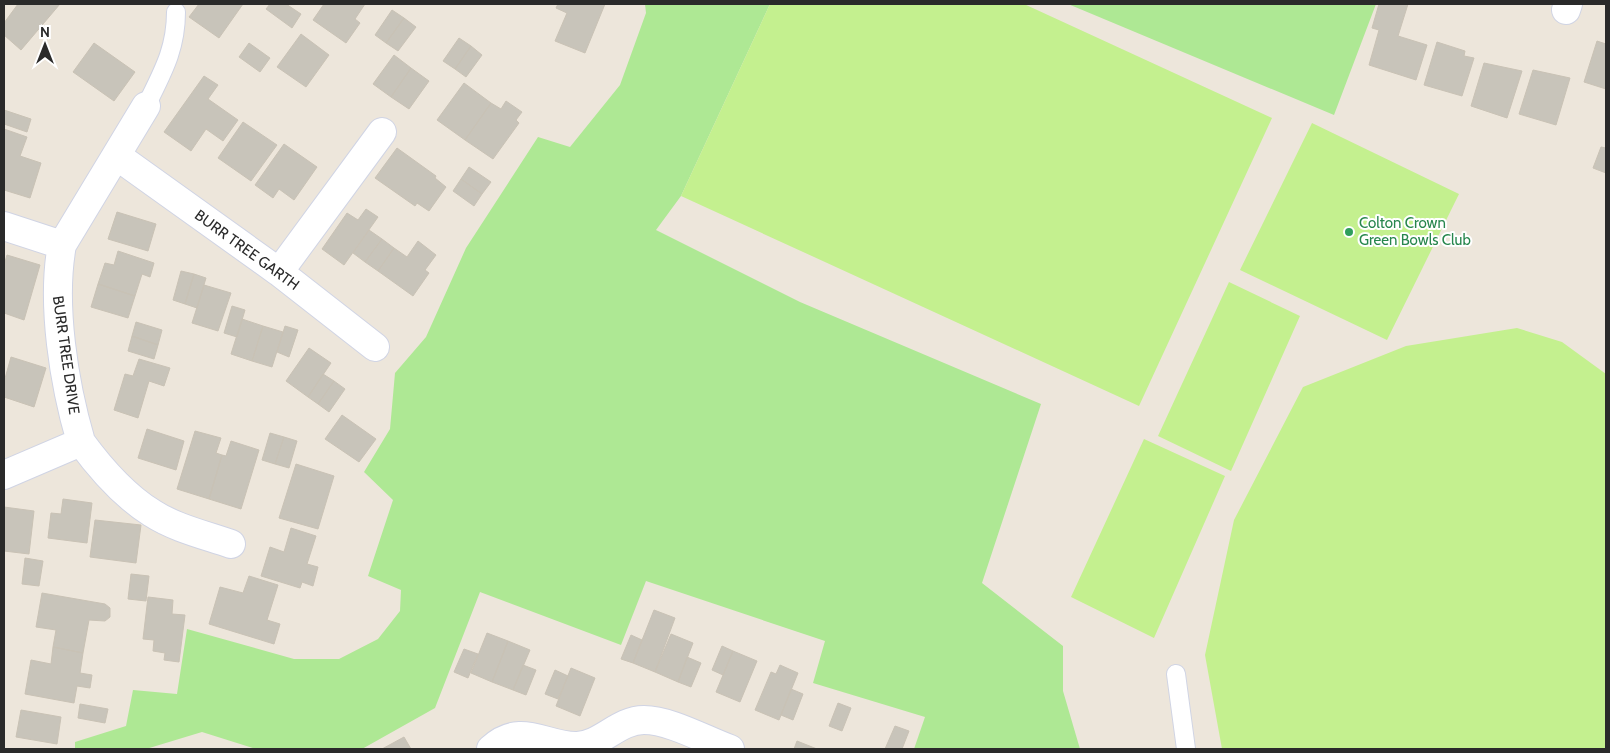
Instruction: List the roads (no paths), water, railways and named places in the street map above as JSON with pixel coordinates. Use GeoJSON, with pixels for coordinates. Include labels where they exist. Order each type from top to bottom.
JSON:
{"type":"FeatureCollection","features":[{"type":"Feature","properties":{"kind":"street"},"geometry":{"type":"LineString","coordinates":[[4,226],[62,245],[146,106]]}},
{"type":"Feature","properties":{"kind":"street"},"geometry":{"type":"LineString","coordinates":[[279,272],[382,132]]}},
{"type":"Feature","properties":{"kind":"street","name":"BURR TREE GARTH"},"geometry":{"type":"LineString","coordinates":[[117,156],[279,272],[375,348]]}},
{"type":"Feature","properties":{"kind":"street","name":"BURR TREE DRIVE"},"geometry":{"type":"LineString","coordinates":[[62,245],[57,271],[58,316],[72,413],[81,442],[97,464],[118,486],[152,513],[187,529],[231,544]]}},
{"type":"Feature","properties":{"kind":"street"},"geometry":{"type":"LineString","coordinates":[[4,475],[81,442]]}},
{"type":"Feature","properties":{"kind":"street"},"geometry":{"type":"LineString","coordinates":[[491,749],[511,737],[528,735],[561,745],[579,746],[596,742],[626,723],[642,720],[659,722],[730,749]]}},
{"type":"Feature","properties":{"kind":"lane"},"geometry":{"type":"LineString","coordinates":[[146,106],[171,55],[176,32],[176,12]]}},
{"type":"Feature","properties":{"kind":"lane"},"geometry":{"type":"LineString","coordinates":[[1176,674],[1186,749]]}},
{"type":"Feature","properties":{"kind":"place","name":"Colton Crown Green Bowls Club"},"geometry":{"type":"Point","coordinates":[1349,232]}}]}
